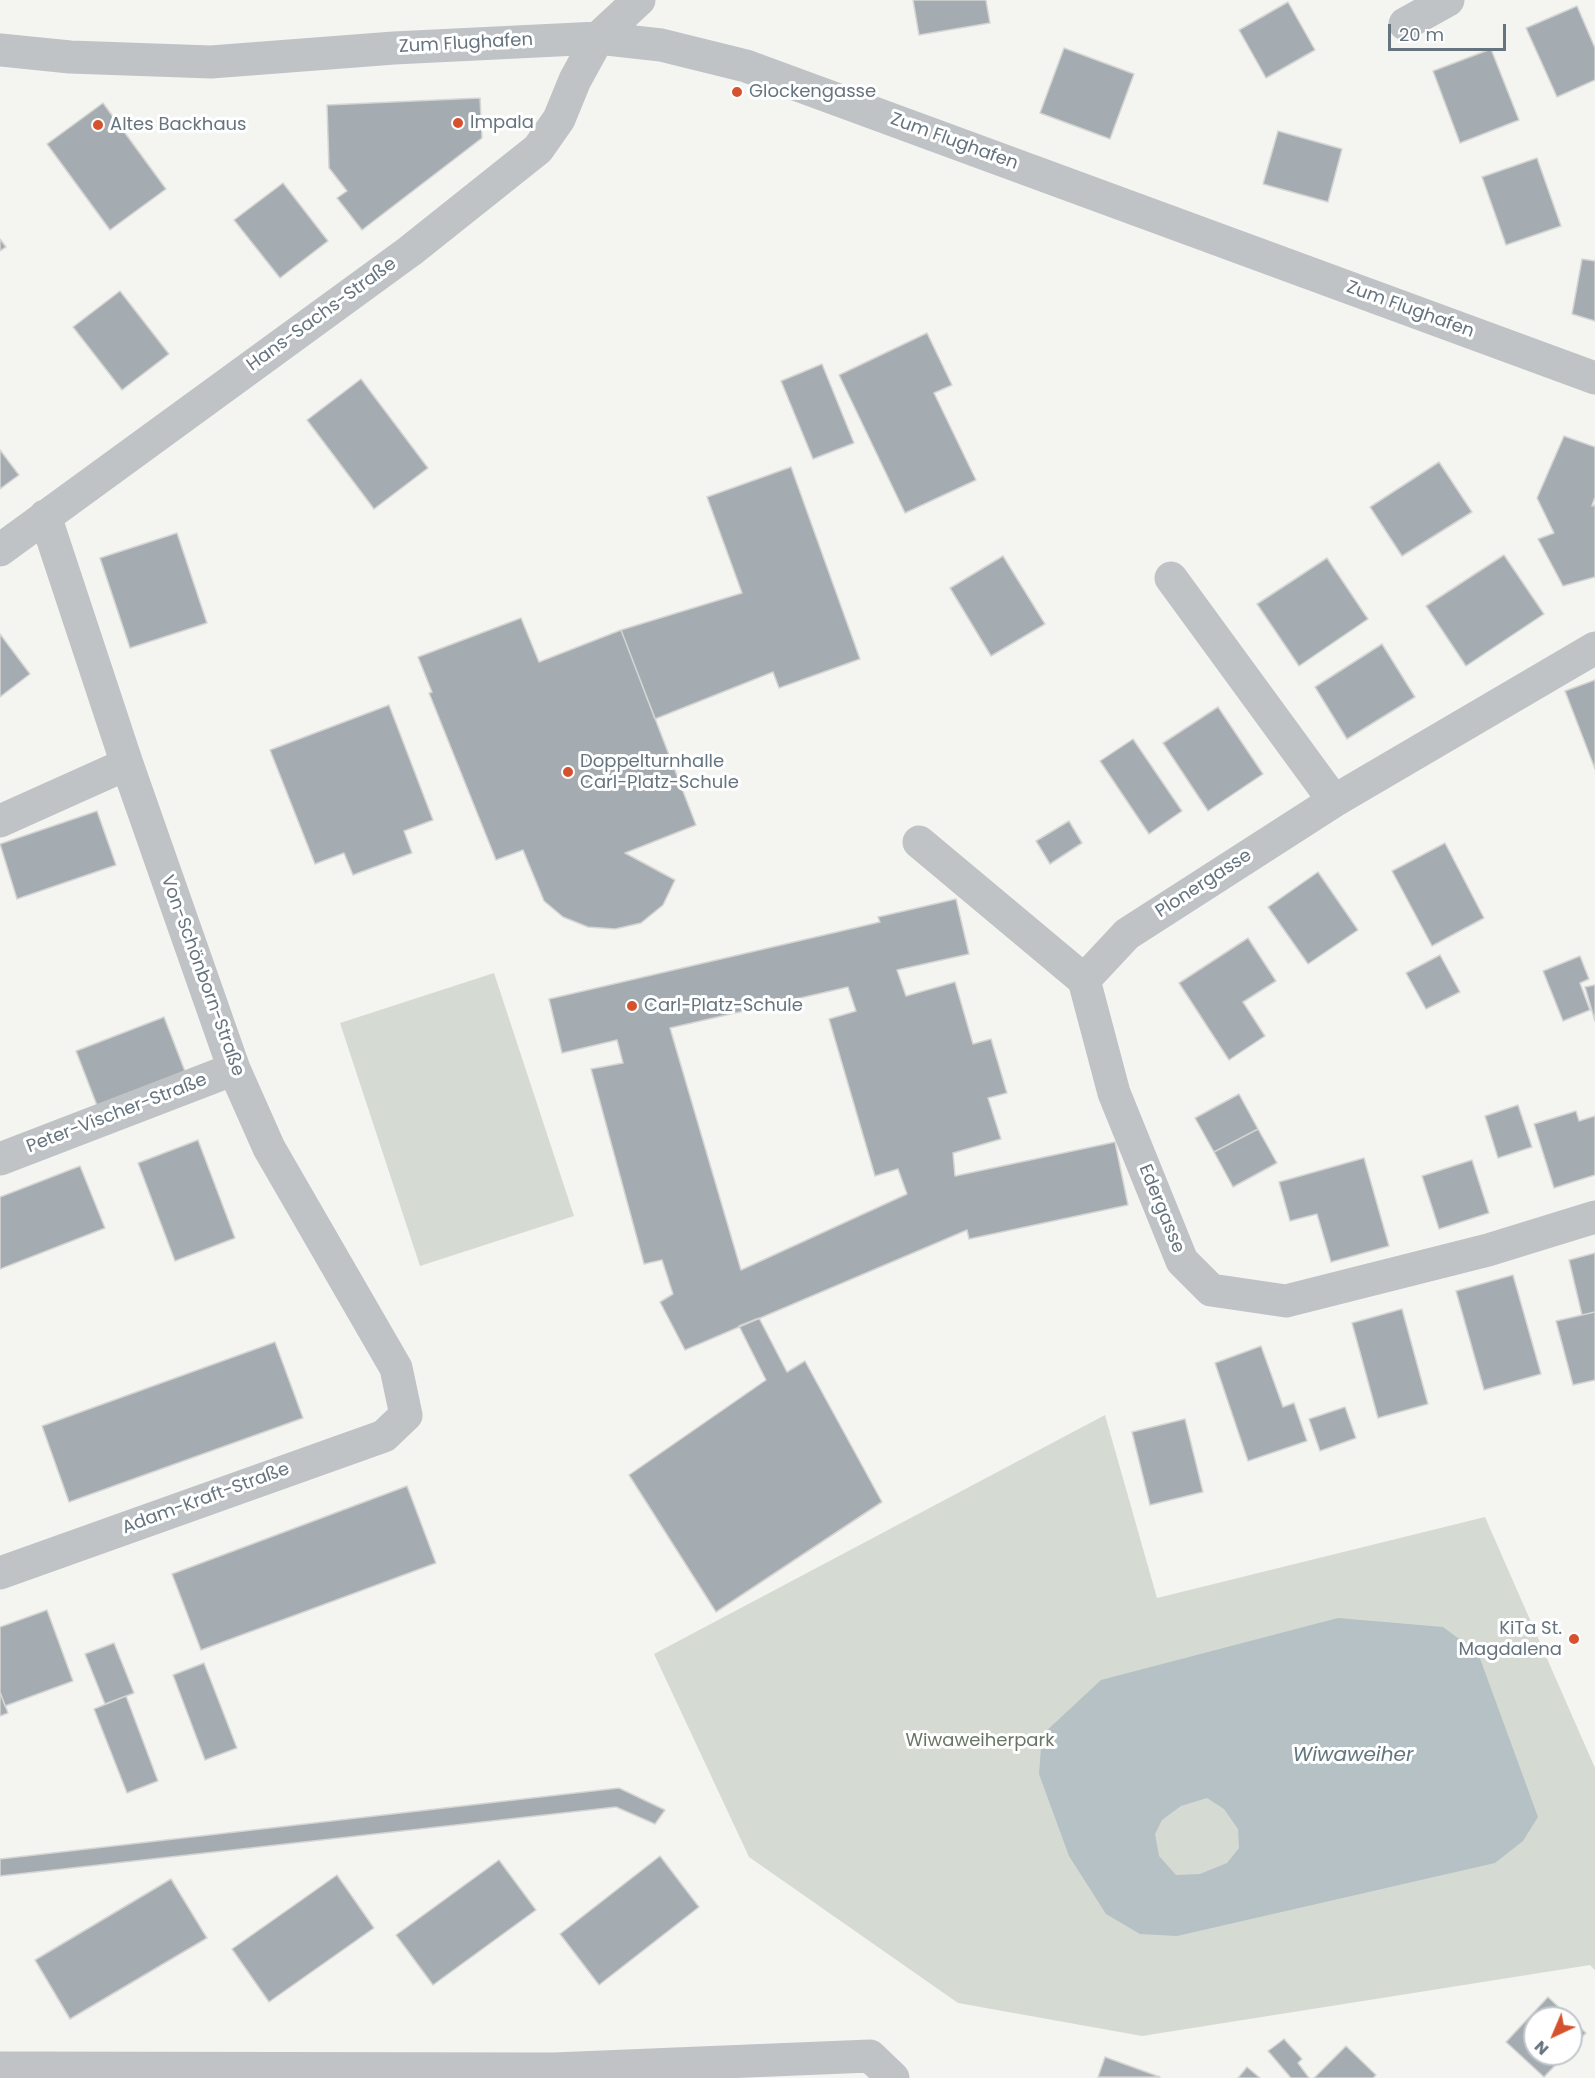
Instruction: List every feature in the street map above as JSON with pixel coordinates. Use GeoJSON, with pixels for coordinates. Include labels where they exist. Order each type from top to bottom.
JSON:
{"type":"FeatureCollection","features":[{"type":"Feature","properties":{"kind":"street"},"geometry":{"type":"LineString","coordinates":[[598,38],[639,0]]}},
{"type":"Feature","properties":{"kind":"street"},"geometry":{"type":"LineString","coordinates":[[1405,24],[1448,0]]}},
{"type":"Feature","properties":{"kind":"street","name":"Zum Flughafen"},"geometry":{"type":"LineString","coordinates":[[0,50],[70,57],[211,62],[394,48],[598,38],[661,45],[746,66],[1595,378]]}},
{"type":"Feature","properties":{"kind":"street","name":"Hans-Sachs-Straße"},"geometry":{"type":"LineString","coordinates":[[0,549],[410,251],[538,149],[559,119],[575,80],[598,38]]}},
{"type":"Feature","properties":{"kind":"street","name":"Von-Schönborn-Straße"},"geometry":{"type":"LineString","coordinates":[[45,516],[127,764],[234,1069],[269,1149],[396,1368],[406,1415]]}},
{"type":"Feature","properties":{"kind":"street"},"geometry":{"type":"LineString","coordinates":[[1171,578],[1334,801]]}},
{"type":"Feature","properties":{"kind":"street","name":"Plonergasse"},"geometry":{"type":"LineString","coordinates":[[1084,980],[1127,934],[1334,801],[1595,648]]}},
{"type":"Feature","properties":{"kind":"street"},"geometry":{"type":"LineString","coordinates":[[0,821],[127,764]]}},
{"type":"Feature","properties":{"kind":"street"},"geometry":{"type":"LineString","coordinates":[[919,842],[1084,980]]}},
{"type":"Feature","properties":{"kind":"street","name":"Edergasse"},"geometry":{"type":"LineString","coordinates":[[1084,980],[1114,1093],[1182,1261],[1212,1290],[1286,1301],[1488,1250],[1595,1217]]}},
{"type":"Feature","properties":{"kind":"street","name":"Peter-Vischer-Straße"},"geometry":{"type":"LineString","coordinates":[[0,1159],[234,1069]]}},
{"type":"Feature","properties":{"kind":"street","name":"Adam-Kraft-Straße"},"geometry":{"type":"LineString","coordinates":[[0,1573],[384,1436],[406,1415]]}},
{"type":"Feature","properties":{"kind":"street"},"geometry":{"type":"LineString","coordinates":[[0,2068],[881,2067]]}},
{"type":"Feature","properties":{"kind":"green space"},"geometry":{"type":"Polygon","coordinates":[[[494,973],[574,1216],[420,1266],[340,1023],[494,973]]]}},
{"type":"Feature","properties":{"kind":"green space","name":"Wiwaweiherpark"},"geometry":{"type":"Polygon","coordinates":[[[1105,1415],[1157,1598],[1485,1517],[1595,1768],[1595,1970],[1590,1965],[1142,2036],[958,2003],[749,1857],[654,1654],[1105,1415]]]}},
{"type":"Feature","properties":{"kind":"water","name":"Wiwaweiher"},"geometry":{"type":"Polygon","coordinates":[[[1338,1618],[1443,1627],[1478,1653],[1538,1817],[1523,1841],[1495,1863],[1177,1936],[1140,1934],[1106,1914],[1069,1856],[1039,1774],[1042,1735],[1101,1680],[1338,1618]],[[1207,1798],[1181,1806],[1162,1820],[1155,1834],[1159,1856],[1176,1875],[1200,1874],[1227,1863],[1239,1848],[1238,1829],[1224,1809],[1207,1798]]]}},
{"type":"Feature","properties":{"kind":"building"},"geometry":{"type":"Polygon","coordinates":[[[913,0],[986,0],[990,23],[919,35],[913,0]]]}},
{"type":"Feature","properties":{"kind":"building"},"geometry":{"type":"Polygon","coordinates":[[[1288,2],[1315,50],[1266,78],[1239,30],[1288,2]]]}},
{"type":"Feature","properties":{"kind":"building"},"geometry":{"type":"Polygon","coordinates":[[[1577,6],[1595,48],[1595,80],[1557,97],[1526,28],[1577,6]]]}},
{"type":"Feature","properties":{"kind":"building"},"geometry":{"type":"Polygon","coordinates":[[[1064,48],[1134,74],[1110,139],[1040,113],[1064,48]]]}},
{"type":"Feature","properties":{"kind":"building"},"geometry":{"type":"Polygon","coordinates":[[[1491,49],[1519,120],[1460,143],[1433,71],[1491,49]]]}},
{"type":"Feature","properties":{"kind":"building"},"geometry":{"type":"Polygon","coordinates":[[[480,98],[482,138],[362,230],[337,198],[347,191],[329,168],[327,105],[480,98]]]}},
{"type":"Feature","properties":{"kind":"building"},"geometry":{"type":"Polygon","coordinates":[[[103,103],[166,189],[110,230],[47,144],[103,103]]]}},
{"type":"Feature","properties":{"kind":"building"},"geometry":{"type":"Polygon","coordinates":[[[1278,131],[1342,149],[1328,202],[1263,184],[1278,131]]]}},
{"type":"Feature","properties":{"kind":"building"},"geometry":{"type":"Polygon","coordinates":[[[1537,158],[1561,226],[1506,245],[1482,177],[1537,158]]]}},
{"type":"Feature","properties":{"kind":"building"},"geometry":{"type":"Polygon","coordinates":[[[283,183],[328,241],[280,278],[234,220],[283,183]]]}},
{"type":"Feature","properties":{"kind":"building"},"geometry":{"type":"Polygon","coordinates":[[[0,239],[6,247],[0,251],[0,239]]]}},
{"type":"Feature","properties":{"kind":"building"},"geometry":{"type":"Polygon","coordinates":[[[1582,259],[1595,261],[1595,321],[1572,314],[1582,259]]]}},
{"type":"Feature","properties":{"kind":"building"},"geometry":{"type":"Polygon","coordinates":[[[120,291],[169,354],[122,390],[73,327],[120,291]]]}},
{"type":"Feature","properties":{"kind":"building"},"geometry":{"type":"Polygon","coordinates":[[[927,333],[952,385],[934,393],[976,480],[905,513],[839,375],[927,333]]]}},
{"type":"Feature","properties":{"kind":"building"},"geometry":{"type":"Polygon","coordinates":[[[822,364],[854,443],[813,459],[781,381],[822,364]]]}},
{"type":"Feature","properties":{"kind":"building"},"geometry":{"type":"Polygon","coordinates":[[[361,379],[428,468],[374,509],[307,420],[361,379]]]}},
{"type":"Feature","properties":{"kind":"building"},"geometry":{"type":"Polygon","coordinates":[[[1564,436],[1595,447],[1595,497],[1592,506],[1595,505],[1595,577],[1563,586],[1538,539],[1554,533],[1537,498],[1564,436]]]}},
{"type":"Feature","properties":{"kind":"building"},"geometry":{"type":"Polygon","coordinates":[[[0,450],[19,475],[0,489],[0,450]]]}},
{"type":"Feature","properties":{"kind":"building"},"geometry":{"type":"Polygon","coordinates":[[[1439,462],[1472,512],[1402,556],[1370,507],[1439,462]]]}},
{"type":"Feature","properties":{"kind":"building"},"geometry":{"type":"Polygon","coordinates":[[[791,467],[860,659],[779,688],[773,672],[655,719],[621,630],[742,593],[707,497],[791,467]]]}},
{"type":"Feature","properties":{"kind":"building"},"geometry":{"type":"Polygon","coordinates":[[[177,533],[207,623],[130,648],[100,558],[177,533]]]}},
{"type":"Feature","properties":{"kind":"building"},"geometry":{"type":"Polygon","coordinates":[[[1504,555],[1544,614],[1466,666],[1426,606],[1504,555]]]}},
{"type":"Feature","properties":{"kind":"building"},"geometry":{"type":"Polygon","coordinates":[[[1003,556],[1045,624],[991,656],[950,588],[1003,556]]]}},
{"type":"Feature","properties":{"kind":"building"},"geometry":{"type":"Polygon","coordinates":[[[1327,558],[1368,619],[1299,666],[1257,604],[1327,558]]]}},
{"type":"Feature","properties":{"kind":"building","name":"Doppelturnhalle Carl-Platz-Schule"},"geometry":{"type":"Polygon","coordinates":[[[521,618],[539,662],[621,630],[696,825],[625,853],[675,880],[663,905],[641,923],[615,929],[588,927],[563,917],[544,901],[523,850],[496,860],[429,693],[432,692],[418,657],[521,618]]]}},
{"type":"Feature","properties":{"kind":"building"},"geometry":{"type":"Polygon","coordinates":[[[0,634],[30,674],[0,697],[0,634]]]}},
{"type":"Feature","properties":{"kind":"building"},"geometry":{"type":"Polygon","coordinates":[[[1382,644],[1415,697],[1347,739],[1315,687],[1382,644]]]}},
{"type":"Feature","properties":{"kind":"building"},"geometry":{"type":"Polygon","coordinates":[[[1595,680],[1595,769],[1565,691],[1595,680]]]}},
{"type":"Feature","properties":{"kind":"building"},"geometry":{"type":"Polygon","coordinates":[[[389,705],[433,820],[404,831],[412,853],[353,875],[344,853],[315,864],[270,750],[389,705]]]}},
{"type":"Feature","properties":{"kind":"building"},"geometry":{"type":"Polygon","coordinates":[[[1218,707],[1263,774],[1208,811],[1163,743],[1218,707]]]}},
{"type":"Feature","properties":{"kind":"building"},"geometry":{"type":"Polygon","coordinates":[[[1133,739],[1182,811],[1149,834],[1100,761],[1133,739]]]}},
{"type":"Feature","properties":{"kind":"building"},"geometry":{"type":"Polygon","coordinates":[[[97,811],[116,865],[17,899],[0,844],[97,811]]]}},
{"type":"Feature","properties":{"kind":"building"},"geometry":{"type":"Polygon","coordinates":[[[1069,821],[1082,843],[1050,864],[1036,841],[1069,821]]]}},
{"type":"Feature","properties":{"kind":"building"},"geometry":{"type":"Polygon","coordinates":[[[1445,843],[1484,918],[1432,946],[1392,871],[1445,843]]]}},
{"type":"Feature","properties":{"kind":"building"},"geometry":{"type":"Polygon","coordinates":[[[1318,872],[1358,930],[1308,964],[1268,907],[1318,872]]]}},
{"type":"Feature","properties":{"kind":"building"},"geometry":{"type":"Polygon","coordinates":[[[956,899],[969,954],[897,970],[906,996],[955,982],[973,1044],[991,1039],[1007,1093],[988,1098],[1001,1139],[953,1153],[955,1176],[1115,1142],[1128,1205],[969,1239],[967,1230],[685,1350],[660,1302],[673,1294],[662,1260],[644,1264],[591,1069],[623,1063],[617,1040],[562,1053],[549,999],[880,922],[878,917],[956,899]],[[848,987],[670,1028],[741,1270],[907,1194],[898,1169],[875,1176],[829,1019],[856,1011],[848,987]]]}},
{"type":"Feature","properties":{"kind":"building"},"geometry":{"type":"Polygon","coordinates":[[[1248,938],[1276,981],[1243,1002],[1265,1036],[1229,1060],[1179,983],[1248,938]]]}},
{"type":"Feature","properties":{"kind":"building"},"geometry":{"type":"Polygon","coordinates":[[[1440,955],[1460,992],[1426,1009],[1406,973],[1440,955]]]}},
{"type":"Feature","properties":{"kind":"building"},"geometry":{"type":"Polygon","coordinates":[[[1580,956],[1589,979],[1580,983],[1590,1010],[1563,1021],[1543,971],[1580,956]]]}},
{"type":"Feature","properties":{"kind":"building"},"geometry":{"type":"Polygon","coordinates":[[[1595,985],[1595,1021],[1585,987],[1595,985]]]}},
{"type":"Feature","properties":{"kind":"building"},"geometry":{"type":"Polygon","coordinates":[[[164,1017],[186,1074],[98,1108],[76,1051],[164,1017]]]}},
{"type":"Feature","properties":{"kind":"building"},"geometry":{"type":"Polygon","coordinates":[[[1239,1094],[1258,1129],[1214,1152],[1195,1118],[1239,1094]]]}},
{"type":"Feature","properties":{"kind":"building"},"geometry":{"type":"Polygon","coordinates":[[[1518,1105],[1532,1147],[1498,1158],[1485,1116],[1518,1105]]]}},
{"type":"Feature","properties":{"kind":"building"},"geometry":{"type":"Polygon","coordinates":[[[1576,1111],[1579,1121],[1595,1116],[1595,1175],[1554,1188],[1534,1124],[1576,1111]]]}},
{"type":"Feature","properties":{"kind":"building"},"geometry":{"type":"Polygon","coordinates":[[[1258,1129],[1277,1163],[1233,1187],[1214,1152],[1258,1129]]]}},
{"type":"Feature","properties":{"kind":"building"},"geometry":{"type":"Polygon","coordinates":[[[198,1140],[235,1238],[175,1261],[138,1163],[198,1140]]]}},
{"type":"Feature","properties":{"kind":"building"},"geometry":{"type":"Polygon","coordinates":[[[1364,1158],[1389,1246],[1331,1262],[1317,1214],[1290,1221],[1279,1182],[1364,1158]]]}},
{"type":"Feature","properties":{"kind":"building"},"geometry":{"type":"Polygon","coordinates":[[[1472,1160],[1489,1213],[1439,1229],[1422,1176],[1472,1160]]]}},
{"type":"Feature","properties":{"kind":"building"},"geometry":{"type":"Polygon","coordinates":[[[80,1166],[105,1228],[0,1269],[0,1197],[80,1166]]]}},
{"type":"Feature","properties":{"kind":"building"},"geometry":{"type":"Polygon","coordinates":[[[1595,1253],[1595,1312],[1582,1315],[1569,1260],[1595,1253]]]}},
{"type":"Feature","properties":{"kind":"building"},"geometry":{"type":"Polygon","coordinates":[[[1513,1275],[1541,1374],[1484,1390],[1456,1291],[1513,1275]]]}},
{"type":"Feature","properties":{"kind":"building"},"geometry":{"type":"Polygon","coordinates":[[[1402,1309],[1428,1404],[1378,1418],[1352,1323],[1402,1309]]]}},
{"type":"Feature","properties":{"kind":"building"},"geometry":{"type":"Polygon","coordinates":[[[1595,1312],[1595,1380],[1573,1385],[1556,1321],[1595,1312]]]}},
{"type":"Feature","properties":{"kind":"building"},"geometry":{"type":"Polygon","coordinates":[[[759,1318],[787,1372],[805,1361],[882,1502],[716,1612],[629,1475],[766,1380],[739,1326],[759,1318]]]}},
{"type":"Feature","properties":{"kind":"building"},"geometry":{"type":"Polygon","coordinates":[[[275,1342],[303,1418],[69,1502],[42,1426],[275,1342]]]}},
{"type":"Feature","properties":{"kind":"building"},"geometry":{"type":"Polygon","coordinates":[[[1261,1346],[1283,1407],[1294,1403],[1307,1441],[1248,1461],[1215,1363],[1261,1346]]]}},
{"type":"Feature","properties":{"kind":"building"},"geometry":{"type":"Polygon","coordinates":[[[1345,1407],[1356,1438],[1320,1451],[1309,1419],[1345,1407]]]}},
{"type":"Feature","properties":{"kind":"building"},"geometry":{"type":"Polygon","coordinates":[[[1185,1419],[1203,1492],[1150,1505],[1132,1432],[1185,1419]]]}},
{"type":"Feature","properties":{"kind":"building"},"geometry":{"type":"Polygon","coordinates":[[[407,1486],[436,1563],[201,1650],[172,1574],[407,1486]]]}},
{"type":"Feature","properties":{"kind":"building"},"geometry":{"type":"Polygon","coordinates":[[[47,1610],[73,1681],[5,1706],[0,1692],[0,1627],[47,1610]]]}},
{"type":"Feature","properties":{"kind":"building"},"geometry":{"type":"Polygon","coordinates":[[[114,1643],[134,1693],[105,1704],[85,1654],[114,1643]]]}},
{"type":"Feature","properties":{"kind":"building"},"geometry":{"type":"Polygon","coordinates":[[[204,1663],[237,1748],[205,1760],[173,1675],[204,1663]]]}},
{"type":"Feature","properties":{"kind":"building"},"geometry":{"type":"Polygon","coordinates":[[[0,1692],[8,1713],[0,1716],[0,1692]]]}},
{"type":"Feature","properties":{"kind":"building"},"geometry":{"type":"Polygon","coordinates":[[[126,1696],[158,1781],[127,1793],[94,1709],[126,1696]]]}},
{"type":"Feature","properties":{"kind":"building"},"geometry":{"type":"Polygon","coordinates":[[[619,1788],[665,1810],[655,1824],[616,1807],[0,1876],[0,1859],[619,1788]]]}},
{"type":"Feature","properties":{"kind":"building"},"geometry":{"type":"Polygon","coordinates":[[[660,1856],[699,1907],[599,1985],[560,1934],[660,1856]]]}},
{"type":"Feature","properties":{"kind":"building"},"geometry":{"type":"Polygon","coordinates":[[[499,1860],[536,1910],[433,1985],[396,1935],[499,1860]]]}},
{"type":"Feature","properties":{"kind":"building"},"geometry":{"type":"Polygon","coordinates":[[[337,1875],[374,1928],[269,2002],[232,1949],[337,1875]]]}},
{"type":"Feature","properties":{"kind":"building"},"geometry":{"type":"Polygon","coordinates":[[[171,1879],[207,1938],[70,2019],[35,1960],[171,1879]]]}},
{"type":"Feature","properties":{"kind":"building"},"geometry":{"type":"Polygon","coordinates":[[[1548,1997],[1557,2006],[1540,2006],[1548,1997]]]}},
{"type":"Feature","properties":{"kind":"building"},"geometry":{"type":"Polygon","coordinates":[[[1523,2024],[1523,2058],[1506,2042],[1523,2024]]]}},
{"type":"Feature","properties":{"kind":"building"},"geometry":{"type":"Polygon","coordinates":[[[1284,2039],[1302,2059],[1298,2063],[1309,2078],[1291,2078],[1268,2051],[1284,2039]]]}},
{"type":"Feature","properties":{"kind":"building"},"geometry":{"type":"Polygon","coordinates":[[[1346,2046],[1376,2075],[1373,2078],[1314,2078],[1346,2046]]]}},
{"type":"Feature","properties":{"kind":"building"},"geometry":{"type":"Polygon","coordinates":[[[1105,2057],[1160,2077],[1098,2077],[1105,2057]]]}},
{"type":"Feature","properties":{"kind":"building"},"geometry":{"type":"Polygon","coordinates":[[[1532,2066],[1555,2066],[1544,2077],[1532,2066]]]}},
{"type":"Feature","properties":{"kind":"building"},"geometry":{"type":"Polygon","coordinates":[[[1247,2067],[1260,2078],[1238,2078],[1247,2067]]]}},
{"type":"Feature","properties":{"kind":"place","name":"Glockengasse"},"geometry":{"type":"Point","coordinates":[737,92]}},
{"type":"Feature","properties":{"kind":"place","name":"Impala"},"geometry":{"type":"Point","coordinates":[458,123]}},
{"type":"Feature","properties":{"kind":"place","name":"Altes Backhaus"},"geometry":{"type":"Point","coordinates":[98,125]}},
{"type":"Feature","properties":{"kind":"place","name":"Doppelturnhalle Carl-Platz-Schule"},"geometry":{"type":"Point","coordinates":[568,772]}},
{"type":"Feature","properties":{"kind":"place","name":"Carl-Platz-Schule"},"geometry":{"type":"Point","coordinates":[632,1006]}},
{"type":"Feature","properties":{"kind":"place","name":"KiTa St. Magdalena"},"geometry":{"type":"Point","coordinates":[1574,1639]}}]}
